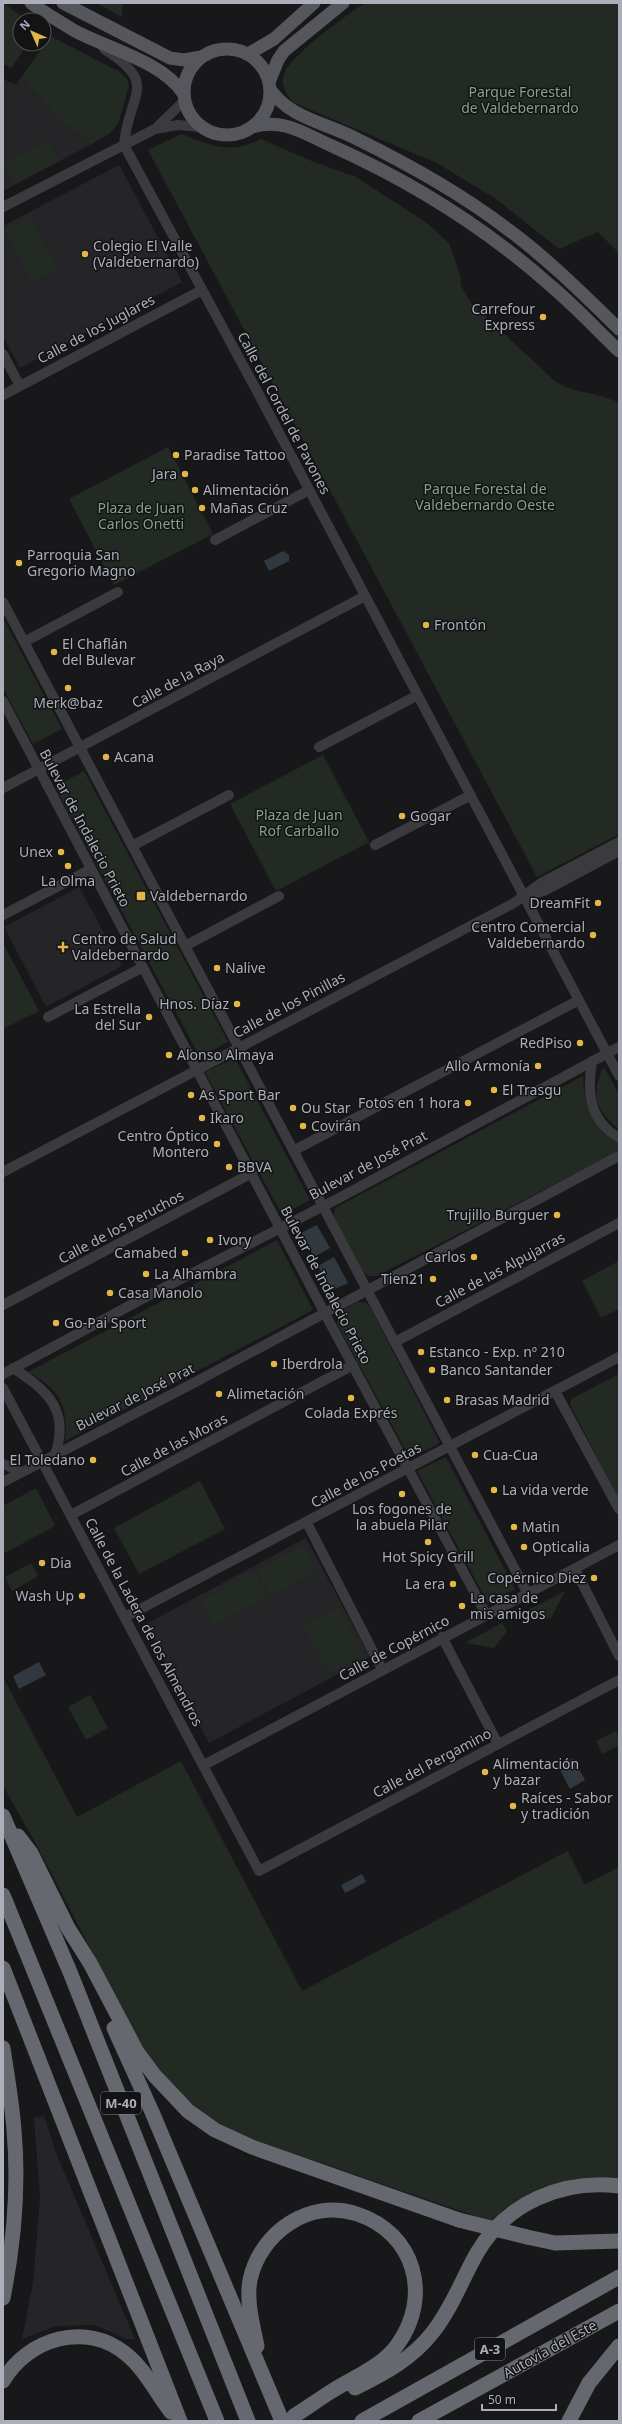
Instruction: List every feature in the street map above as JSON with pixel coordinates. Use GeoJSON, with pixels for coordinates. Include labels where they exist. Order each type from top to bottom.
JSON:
{"type":"FeatureCollection","features":[{"type":"Feature","properties":{"kind":"highway"},"geometry":{"type":"LineString","coordinates":[[4,1818],[31,1853],[68,1928],[152,2112],[261,2373],[288,2418]]}},
{"type":"Feature","properties":{"kind":"highway","name":"M-40"},"geometry":{"type":"LineString","coordinates":[[4,1818],[70,1972],[248,2421]]}},
{"type":"Feature","properties":{"kind":"highway","name":"M-40"},"geometry":{"type":"LineString","coordinates":[[3,1895],[217,2421]]}},
{"type":"Feature","properties":{"kind":"highway"},"geometry":{"type":"LineString","coordinates":[[68,1928],[90,1963],[137,2052],[154,2075],[188,2111],[215,2130],[252,2147],[459,2220],[526,2238],[555,2243],[619,2241]]}},
{"type":"Feature","properties":{"kind":"highway"},"geometry":{"type":"LineString","coordinates":[[3,1968],[180,2421]]}},
{"type":"Feature","properties":{"kind":"highway"},"geometry":{"type":"LineString","coordinates":[[3,2048],[14,2131],[15,2197],[12,2251],[3,2298]]}},
{"type":"Feature","properties":{"kind":"highway"},"geometry":{"type":"LineString","coordinates":[[288,2418],[394,2368],[421,2346],[443,2319],[468,2269],[488,2237],[511,2214],[546,2193],[581,2186],[619,2186]]}},
{"type":"Feature","properties":{"kind":"highway"},"geometry":{"type":"LineString","coordinates":[[261,2373],[249,2299],[250,2281],[255,2262],[272,2237],[284,2226],[302,2216],[328,2211],[357,2214],[370,2220],[391,2234],[409,2259],[417,2287],[412,2320],[391,2353],[288,2418]]}},
{"type":"Feature","properties":{"kind":"highway"},"geometry":{"type":"LineString","coordinates":[[3,2282],[12,2251]]}},
{"type":"Feature","properties":{"kind":"highway","name":"Autovía del Este"},"geometry":{"type":"LineString","coordinates":[[362,2421],[619,2278]]}},
{"type":"Feature","properties":{"kind":"highway","name":"Autovía del Este"},"geometry":{"type":"LineString","coordinates":[[419,2421],[619,2311]]}},
{"type":"Feature","properties":{"kind":"highway"},"geometry":{"type":"LineString","coordinates":[[3,2380],[18,2361],[44,2343],[60,2338],[89,2338],[116,2346],[128,2355],[150,2381],[172,2414],[180,2421]]}},
{"type":"Feature","properties":{"kind":"highway"},"geometry":{"type":"LineString","coordinates":[[569,2420],[589,2383],[619,2346]]}},
{"type":"Feature","properties":{"kind":"main road"},"geometry":{"type":"LineString","coordinates":[[31,3],[75,31],[164,72],[177,83],[191,116],[201,127],[214,134],[227,135],[240,133],[252,127],[266,123],[284,124],[349,154],[403,182],[501,245],[551,286],[619,351]]}},
{"type":"Feature","properties":{"kind":"main road"},"geometry":{"type":"LineString","coordinates":[[63,3],[170,58],[184,60],[201,57],[212,51],[223,48],[236,49],[248,54],[261,65],[276,98],[290,110],[351,136],[407,164],[506,228],[563,274],[619,329]]}},
{"type":"Feature","properties":{"kind":"main road"},"geometry":{"type":"LineString","coordinates":[[248,54],[274,39],[314,3]]}},
{"type":"Feature","properties":{"kind":"main road"},"geometry":{"type":"LineString","coordinates":[[252,127],[266,111],[270,86],[278,60],[284,51],[343,3]]}},
{"type":"Feature","properties":{"kind":"main road"},"geometry":{"type":"LineString","coordinates":[[184,97],[188,73],[201,57]]}},
{"type":"Feature","properties":{"kind":"street"},"geometry":{"type":"LineString","coordinates":[[75,31],[121,60],[135,75],[137,94],[125,132],[124,145]]}},
{"type":"Feature","properties":{"kind":"street"},"geometry":{"type":"LineString","coordinates":[[155,129],[184,97]]}},
{"type":"Feature","properties":{"kind":"street"},"geometry":{"type":"LineString","coordinates":[[3,207],[155,129],[178,126],[201,127]]}},
{"type":"Feature","properties":{"kind":"street","name":"Calle del Cordel de Pavones"},"geometry":{"type":"LineString","coordinates":[[124,145],[366,596],[619,1076]]}},
{"type":"Feature","properties":{"kind":"street","name":"Calle de los Juglares"},"geometry":{"type":"LineString","coordinates":[[3,395],[202,290]]}},
{"type":"Feature","properties":{"kind":"street"},"geometry":{"type":"LineString","coordinates":[[3,354],[20,386]]}},
{"type":"Feature","properties":{"kind":"street"},"geometry":{"type":"LineString","coordinates":[[215,540],[309,490]]}},
{"type":"Feature","properties":{"kind":"street"},"geometry":{"type":"LineString","coordinates":[[24,642],[118,592]]}},
{"type":"Feature","properties":{"kind":"street","name":"Calle de la Raya"},"geometry":{"type":"LineString","coordinates":[[3,788],[366,596]]}},
{"type":"Feature","properties":{"kind":"street"},"geometry":{"type":"LineString","coordinates":[[3,602],[527,1592]]}},
{"type":"Feature","properties":{"kind":"street"},"geometry":{"type":"LineString","coordinates":[[319,747],[418,695]]}},
{"type":"Feature","properties":{"kind":"street","name":"Bulevar de Indalecio Prieto"},"geometry":{"type":"LineString","coordinates":[[3,701],[324,1312],[486,1614]]}},
{"type":"Feature","properties":{"kind":"street"},"geometry":{"type":"LineString","coordinates":[[132,846],[229,795]]}},
{"type":"Feature","properties":{"kind":"street"},"geometry":{"type":"LineString","coordinates":[[375,845],[471,795]]}},
{"type":"Feature","properties":{"kind":"street","name":"Calle de los Pinillas"},"geometry":{"type":"LineString","coordinates":[[3,1172],[524,896],[541,883],[619,842]]}},
{"type":"Feature","properties":{"kind":"street","name":"Calle de los Pinillas"},"geometry":{"type":"LineString","coordinates":[[524,896],[544,891],[619,851]]}},
{"type":"Feature","properties":{"kind":"street"},"geometry":{"type":"LineString","coordinates":[[3,915],[91,869]]}},
{"type":"Feature","properties":{"kind":"street"},"geometry":{"type":"LineString","coordinates":[[185,946],[280,896]]}},
{"type":"Feature","properties":{"kind":"street"},"geometry":{"type":"LineString","coordinates":[[48,1017],[143,967]]}},
{"type":"Feature","properties":{"kind":"street"},"geometry":{"type":"LineString","coordinates":[[294,1151],[579,1000]]}},
{"type":"Feature","properties":{"kind":"street","name":"Bulevar de José Prat"},"geometry":{"type":"LineString","coordinates":[[3,1374],[619,1047]]}},
{"type":"Feature","properties":{"kind":"street"},"geometry":{"type":"LineString","coordinates":[[592,1061],[590,1099],[598,1119],[619,1138]]}},
{"type":"Feature","properties":{"kind":"street","name":"Bulevar de José Prat"},"geometry":{"type":"LineString","coordinates":[[3,1482],[186,1387],[367,1289],[619,1156]]}},
{"type":"Feature","properties":{"kind":"street","name":"Calle de los Peruchos"},"geometry":{"type":"LineString","coordinates":[[3,1305],[252,1173]]}},
{"type":"Feature","properties":{"kind":"street","name":"Calle de las Alpujarras"},"geometry":{"type":"LineString","coordinates":[[395,1342],[619,1223]]}},
{"type":"Feature","properties":{"kind":"street","name":"Calle de los Poetas"},"geometry":{"type":"LineString","coordinates":[[125,1618],[619,1357]]}},
{"type":"Feature","properties":{"kind":"street","name":"Calle de las Moras"},"geometry":{"type":"LineString","coordinates":[[71,1515],[353,1365]]}},
{"type":"Feature","properties":{"kind":"street"},"geometry":{"type":"LineString","coordinates":[[13,1368],[35,1382],[49,1395],[59,1420],[60,1438],[55,1454]]}},
{"type":"Feature","properties":{"kind":"street","name":"Calle de la Ladera de los Almendros"},"geometry":{"type":"LineString","coordinates":[[3,1388],[259,1871]]}},
{"type":"Feature","properties":{"kind":"street"},"geometry":{"type":"LineString","coordinates":[[556,1391],[619,1509]]}},
{"type":"Feature","properties":{"kind":"street"},"geometry":{"type":"LineString","coordinates":[[3,1464],[22,1472]]}},
{"type":"Feature","properties":{"kind":"street"},"geometry":{"type":"LineString","coordinates":[[307,1523],[382,1669]]}},
{"type":"Feature","properties":{"kind":"street","name":"Calle de Copérnico"},"geometry":{"type":"LineString","coordinates":[[204,1765],[442,1637],[619,1545]]}},
{"type":"Feature","properties":{"kind":"street"},"geometry":{"type":"LineString","coordinates":[[575,1568],[619,1656]]}},
{"type":"Feature","properties":{"kind":"street"},"geometry":{"type":"LineString","coordinates":[[442,1637],[498,1744]]}},
{"type":"Feature","properties":{"kind":"street","name":"Calle del Pergamino"},"geometry":{"type":"LineString","coordinates":[[259,1871],[619,1680]]}},
{"type":"Feature","properties":{"kind":"shaded area"},"geometry":{"type":"Polygon","coordinates":[[[21,78],[55,115],[90,145],[3,191],[3,79],[16,85],[21,78]]]}},
{"type":"Feature","properties":{"kind":"shaded area","name":"Colegio El Valle (Valdebernardo)"},"geometry":{"type":"Polygon","coordinates":[[[119,165],[182,282],[20,368],[3,336],[3,226],[119,165]]]}},
{"type":"Feature","properties":{"kind":"shaded area"},"geometry":{"type":"Polygon","coordinates":[[[283,551],[289,555],[289,561],[269,571],[264,561],[283,551]]]}},
{"type":"Feature","properties":{"kind":"shaded area","name":"Centro de Salud Valdebernardo"},"geometry":{"type":"Polygon","coordinates":[[[79,887],[122,966],[46,1007],[4,927],[79,887]]]}},
{"type":"Feature","properties":{"kind":"shaded area"},"geometry":{"type":"Polygon","coordinates":[[[317,1225],[330,1248],[314,1257],[301,1233],[317,1225]]]}},
{"type":"Feature","properties":{"kind":"shaded area"},"geometry":{"type":"Polygon","coordinates":[[[334,1257],[348,1283],[331,1291],[318,1266],[334,1257]]]}},
{"type":"Feature","properties":{"kind":"shaded area"},"geometry":{"type":"Polygon","coordinates":[[[306,1538],[370,1657],[209,1743],[146,1624],[306,1538]]]}},
{"type":"Feature","properties":{"kind":"shaded area"},"geometry":{"type":"Polygon","coordinates":[[[39,1662],[46,1675],[19,1689],[13,1676],[39,1662]]]}},
{"type":"Feature","properties":{"kind":"shaded area"},"geometry":{"type":"Polygon","coordinates":[[[573,1758],[585,1780],[570,1789],[558,1766],[573,1758]]]}},
{"type":"Feature","properties":{"kind":"shaded area"},"geometry":{"type":"Polygon","coordinates":[[[362,1874],[366,1882],[345,1893],[341,1885],[362,1874]]]}},
{"type":"Feature","properties":{"kind":"shaded area"},"geometry":{"type":"Polygon","coordinates":[[[44,2116],[56,2153],[135,2339],[126,2339],[95,2325],[56,2326],[22,2339],[33,2283],[40,2199],[34,2118],[44,2116]]]}},
{"type":"Feature","properties":{"kind":"green space"},"geometry":{"type":"Polygon","coordinates":[[[4,3],[16,12],[12,12],[12,52],[22,52],[11,68],[3,64],[4,3]]]}},
{"type":"Feature","properties":{"kind":"green space"},"geometry":{"type":"Polygon","coordinates":[[[96,3],[123,3],[122,17],[96,3]]]}},
{"type":"Feature","properties":{"kind":"green space","name":"Parque Forestal de Valdebernardo"},"geometry":{"type":"Polygon","coordinates":[[[365,3],[619,3],[619,253],[598,232],[559,249],[496,199],[437,163],[292,102],[283,84],[283,77],[287,69],[306,48],[319,37],[365,3]]]}},
{"type":"Feature","properties":{"kind":"green space"},"geometry":{"type":"Polygon","coordinates":[[[52,37],[118,71],[127,79],[129,86],[118,124],[109,134],[90,145],[55,115],[21,78],[39,52],[52,52],[52,37]]]}},
{"type":"Feature","properties":{"kind":"green space","name":"Parque Forestal de Valdebernardo Oeste"},"geometry":{"type":"Polygon","coordinates":[[[181,134],[212,145],[229,148],[239,147],[261,139],[309,160],[356,177],[427,223],[449,243],[460,275],[461,286],[472,304],[556,382],[571,389],[611,399],[619,403],[619,834],[537,877],[148,150],[181,134]]]}},
{"type":"Feature","properties":{"kind":"green space"},"geometry":{"type":"Polygon","coordinates":[[[48,140],[59,161],[15,184],[4,163],[48,140]]]}},
{"type":"Feature","properties":{"kind":"green space"},"geometry":{"type":"Polygon","coordinates":[[[30,216],[58,269],[32,283],[4,229],[30,216]]]}},
{"type":"Feature","properties":{"kind":"green space","name":"Plaza de Juan Carlos Onetti"},"geometry":{"type":"Polygon","coordinates":[[[168,447],[213,534],[114,585],[69,499],[168,447]]]}},
{"type":"Feature","properties":{"kind":"green space"},"geometry":{"type":"Polygon","coordinates":[[[3,618],[62,729],[33,744],[3,688],[3,618]]]}},
{"type":"Feature","properties":{"kind":"green space","name":"Plaza de Juan Rof Carballo"},"geometry":{"type":"Polygon","coordinates":[[[323,755],[369,842],[276,891],[230,804],[323,755]]]}},
{"type":"Feature","properties":{"kind":"green space"},"geometry":{"type":"Polygon","coordinates":[[[84,771],[228,1042],[200,1057],[55,787],[84,771]]]}},
{"type":"Feature","properties":{"kind":"green space"},"geometry":{"type":"Polygon","coordinates":[[[3,943],[39,1011],[3,1029],[3,943]]]}},
{"type":"Feature","properties":{"kind":"green space"},"geometry":{"type":"Polygon","coordinates":[[[235,1058],[310,1200],[282,1215],[205,1072],[235,1058]]]}},
{"type":"Feature","properties":{"kind":"green space"},"geometry":{"type":"Polygon","coordinates":[[[605,1068],[619,1094],[619,1130],[605,1116],[596,1096],[602,1069],[605,1068]]]}},
{"type":"Feature","properties":{"kind":"green space"},"geometry":{"type":"Polygon","coordinates":[[[583,1076],[585,1097],[591,1115],[602,1131],[619,1144],[619,1151],[377,1276],[368,1276],[364,1273],[334,1218],[335,1208],[583,1076]]]}},
{"type":"Feature","properties":{"kind":"green space"},"geometry":{"type":"Polygon","coordinates":[[[277,1240],[313,1310],[65,1441],[65,1418],[60,1399],[39,1378],[28,1372],[277,1240]]]}},
{"type":"Feature","properties":{"kind":"green space"},"geometry":{"type":"Polygon","coordinates":[[[619,1261],[619,1309],[601,1318],[582,1281],[619,1261]]]}},
{"type":"Feature","properties":{"kind":"green space"},"geometry":{"type":"Polygon","coordinates":[[[357,1302],[366,1303],[370,1307],[440,1443],[410,1458],[337,1324],[339,1313],[357,1302]]]}},
{"type":"Feature","properties":{"kind":"green space"},"geometry":{"type":"Polygon","coordinates":[[[619,1374],[619,1499],[570,1405],[571,1399],[619,1374]]]}},
{"type":"Feature","properties":{"kind":"green space"},"geometry":{"type":"Polygon","coordinates":[[[446,1457],[515,1589],[488,1603],[417,1471],[446,1457]]]}},
{"type":"Feature","properties":{"kind":"green space"},"geometry":{"type":"Polygon","coordinates":[[[200,1481],[225,1529],[139,1574],[114,1528],[200,1481]]]}},
{"type":"Feature","properties":{"kind":"green space"},"geometry":{"type":"Polygon","coordinates":[[[36,1488],[55,1526],[3,1554],[3,1506],[36,1488]]]}},
{"type":"Feature","properties":{"kind":"green space"},"geometry":{"type":"Polygon","coordinates":[[[304,1545],[317,1571],[270,1596],[256,1570],[304,1545]]]}},
{"type":"Feature","properties":{"kind":"green space"},"geometry":{"type":"Polygon","coordinates":[[[31,1563],[38,1576],[12,1591],[5,1577],[31,1563]]]}},
{"type":"Feature","properties":{"kind":"green space"},"geometry":{"type":"Polygon","coordinates":[[[254,1572],[268,1597],[213,1625],[201,1600],[254,1572]]]}},
{"type":"Feature","properties":{"kind":"green space"},"geometry":{"type":"Polygon","coordinates":[[[565,1591],[551,1618],[531,1620],[526,1611],[565,1591]]]}},
{"type":"Feature","properties":{"kind":"green space"},"geometry":{"type":"Polygon","coordinates":[[[339,1607],[365,1655],[329,1674],[303,1626],[339,1607]]]}},
{"type":"Feature","properties":{"kind":"green space"},"geometry":{"type":"Polygon","coordinates":[[[502,1623],[507,1631],[494,1648],[465,1643],[502,1623]]]}},
{"type":"Feature","properties":{"kind":"green space"},"geometry":{"type":"Polygon","coordinates":[[[3,1677],[77,1817],[181,1761],[302,1991],[568,1851],[585,1885],[619,1867],[619,2178],[583,2178],[550,2185],[519,2199],[491,2221],[263,2143],[216,2121],[193,2105],[170,2082],[142,2048],[34,1840],[3,1786],[3,1677]]]}},
{"type":"Feature","properties":{"kind":"green space"},"geometry":{"type":"Polygon","coordinates":[[[90,1695],[108,1728],[86,1740],[68,1707],[90,1695]]]}},
{"type":"Feature","properties":{"kind":"green space"},"geometry":{"type":"Polygon","coordinates":[[[615,1731],[619,1738],[619,1745],[602,1754],[596,1741],[615,1731]]]}},
{"type":"Feature","properties":{"kind":"place","name":"Colegio El Valle (Valdebernardo)"},"geometry":{"type":"Point","coordinates":[85,254]}},
{"type":"Feature","properties":{"kind":"place","name":"Carrefour Express"},"geometry":{"type":"Point","coordinates":[543,317]}},
{"type":"Feature","properties":{"kind":"place","name":"Paradise Tattoo"},"geometry":{"type":"Point","coordinates":[176,455]}},
{"type":"Feature","properties":{"kind":"place","name":"Jara"},"geometry":{"type":"Point","coordinates":[185,474]}},
{"type":"Feature","properties":{"kind":"place","name":"Alimentación"},"geometry":{"type":"Point","coordinates":[195,490]}},
{"type":"Feature","properties":{"kind":"place","name":"Mañas Cruz"},"geometry":{"type":"Point","coordinates":[202,508]}},
{"type":"Feature","properties":{"kind":"place","name":"Parroquia San Gregorio Magno"},"geometry":{"type":"Point","coordinates":[19,563]}},
{"type":"Feature","properties":{"kind":"place","name":"Frontón"},"geometry":{"type":"Point","coordinates":[426,625]}},
{"type":"Feature","properties":{"kind":"place","name":"El Chaflán del Bulevar"},"geometry":{"type":"Point","coordinates":[54,652]}},
{"type":"Feature","properties":{"kind":"place","name":"Merk@baz"},"geometry":{"type":"Point","coordinates":[68,688]}},
{"type":"Feature","properties":{"kind":"place","name":"Acana"},"geometry":{"type":"Point","coordinates":[106,757]}},
{"type":"Feature","properties":{"kind":"place","name":"Gogar"},"geometry":{"type":"Point","coordinates":[402,816]}},
{"type":"Feature","properties":{"kind":"place","name":"Unex"},"geometry":{"type":"Point","coordinates":[61,852]}},
{"type":"Feature","properties":{"kind":"place","name":"La Olma"},"geometry":{"type":"Point","coordinates":[68,866]}},
{"type":"Feature","properties":{"kind":"place","name":"Valdebernardo"},"geometry":{"type":"Point","coordinates":[141,896]}},
{"type":"Feature","properties":{"kind":"place","name":"DreamFit"},"geometry":{"type":"Point","coordinates":[598,903]}},
{"type":"Feature","properties":{"kind":"place","name":"Centro Comercial Valdebernardo"},"geometry":{"type":"Point","coordinates":[593,935]}},
{"type":"Feature","properties":{"kind":"place","name":"Centro de Salud Valdebernardo"},"geometry":{"type":"Point","coordinates":[63,947]}},
{"type":"Feature","properties":{"kind":"place","name":"Nalive"},"geometry":{"type":"Point","coordinates":[217,968]}},
{"type":"Feature","properties":{"kind":"place","name":"Hnos. Díaz"},"geometry":{"type":"Point","coordinates":[237,1004]}},
{"type":"Feature","properties":{"kind":"place","name":"La Estrella del Sur"},"geometry":{"type":"Point","coordinates":[149,1017]}},
{"type":"Feature","properties":{"kind":"place","name":"RedPiso"},"geometry":{"type":"Point","coordinates":[580,1043]}},
{"type":"Feature","properties":{"kind":"place","name":"Alonso Almaya"},"geometry":{"type":"Point","coordinates":[169,1055]}},
{"type":"Feature","properties":{"kind":"place","name":"Allo Armonía"},"geometry":{"type":"Point","coordinates":[538,1066]}},
{"type":"Feature","properties":{"kind":"place","name":"El Trasgu"},"geometry":{"type":"Point","coordinates":[494,1090]}},
{"type":"Feature","properties":{"kind":"place","name":"As Sport Bar"},"geometry":{"type":"Point","coordinates":[191,1095]}},
{"type":"Feature","properties":{"kind":"place","name":"Fotos en 1 hora"},"geometry":{"type":"Point","coordinates":[468,1103]}},
{"type":"Feature","properties":{"kind":"place","name":"Ou Star"},"geometry":{"type":"Point","coordinates":[293,1108]}},
{"type":"Feature","properties":{"kind":"place","name":"Ikaro"},"geometry":{"type":"Point","coordinates":[202,1118]}},
{"type":"Feature","properties":{"kind":"place","name":"Covirán"},"geometry":{"type":"Point","coordinates":[303,1126]}},
{"type":"Feature","properties":{"kind":"place","name":"Centro Óptico Montero"},"geometry":{"type":"Point","coordinates":[217,1144]}},
{"type":"Feature","properties":{"kind":"place","name":"BBVA"},"geometry":{"type":"Point","coordinates":[229,1167]}},
{"type":"Feature","properties":{"kind":"place","name":"Trujillo Burguer"},"geometry":{"type":"Point","coordinates":[557,1215]}},
{"type":"Feature","properties":{"kind":"place","name":"Ivory"},"geometry":{"type":"Point","coordinates":[210,1240]}},
{"type":"Feature","properties":{"kind":"place","name":"Camabed"},"geometry":{"type":"Point","coordinates":[185,1253]}},
{"type":"Feature","properties":{"kind":"place","name":"Carlos"},"geometry":{"type":"Point","coordinates":[474,1257]}},
{"type":"Feature","properties":{"kind":"place","name":"La Alhambra"},"geometry":{"type":"Point","coordinates":[146,1274]}},
{"type":"Feature","properties":{"kind":"place","name":"Tien21"},"geometry":{"type":"Point","coordinates":[433,1279]}},
{"type":"Feature","properties":{"kind":"place","name":"Casa Manolo"},"geometry":{"type":"Point","coordinates":[110,1293]}},
{"type":"Feature","properties":{"kind":"place","name":"Go-Pai Sport"},"geometry":{"type":"Point","coordinates":[56,1323]}},
{"type":"Feature","properties":{"kind":"place","name":"Estanco - Exp. nº 210"},"geometry":{"type":"Point","coordinates":[421,1352]}},
{"type":"Feature","properties":{"kind":"place","name":"Iberdrola"},"geometry":{"type":"Point","coordinates":[274,1364]}},
{"type":"Feature","properties":{"kind":"place","name":"Banco Santander"},"geometry":{"type":"Point","coordinates":[432,1370]}},
{"type":"Feature","properties":{"kind":"place","name":"Alimetación"},"geometry":{"type":"Point","coordinates":[219,1394]}},
{"type":"Feature","properties":{"kind":"place","name":"Colada Exprés"},"geometry":{"type":"Point","coordinates":[351,1398]}},
{"type":"Feature","properties":{"kind":"place","name":"Brasas Madrid"},"geometry":{"type":"Point","coordinates":[447,1400]}},
{"type":"Feature","properties":{"kind":"place","name":"Cua-Cua"},"geometry":{"type":"Point","coordinates":[475,1455]}},
{"type":"Feature","properties":{"kind":"place","name":"El Toledano"},"geometry":{"type":"Point","coordinates":[93,1460]}},
{"type":"Feature","properties":{"kind":"place","name":"La vida verde"},"geometry":{"type":"Point","coordinates":[494,1490]}},
{"type":"Feature","properties":{"kind":"place","name":"Los fogones de la abuela Pilar"},"geometry":{"type":"Point","coordinates":[402,1494]}},
{"type":"Feature","properties":{"kind":"place","name":"Matin"},"geometry":{"type":"Point","coordinates":[514,1527]}},
{"type":"Feature","properties":{"kind":"place","name":"Hot Spicy Grill"},"geometry":{"type":"Point","coordinates":[428,1542]}},
{"type":"Feature","properties":{"kind":"place","name":"Opticalia"},"geometry":{"type":"Point","coordinates":[524,1547]}},
{"type":"Feature","properties":{"kind":"place","name":"Dia"},"geometry":{"type":"Point","coordinates":[42,1563]}},
{"type":"Feature","properties":{"kind":"place","name":"Copérnico Diez"},"geometry":{"type":"Point","coordinates":[594,1578]}},
{"type":"Feature","properties":{"kind":"place","name":"La era"},"geometry":{"type":"Point","coordinates":[453,1584]}},
{"type":"Feature","properties":{"kind":"place","name":"Wash Up"},"geometry":{"type":"Point","coordinates":[82,1596]}},
{"type":"Feature","properties":{"kind":"place","name":"La casa de mis amigos"},"geometry":{"type":"Point","coordinates":[462,1606]}},
{"type":"Feature","properties":{"kind":"place","name":"Alimentación y bazar"},"geometry":{"type":"Point","coordinates":[485,1772]}},
{"type":"Feature","properties":{"kind":"place","name":"Raíces - Sabor y tradición"},"geometry":{"type":"Point","coordinates":[513,1806]}}]}
